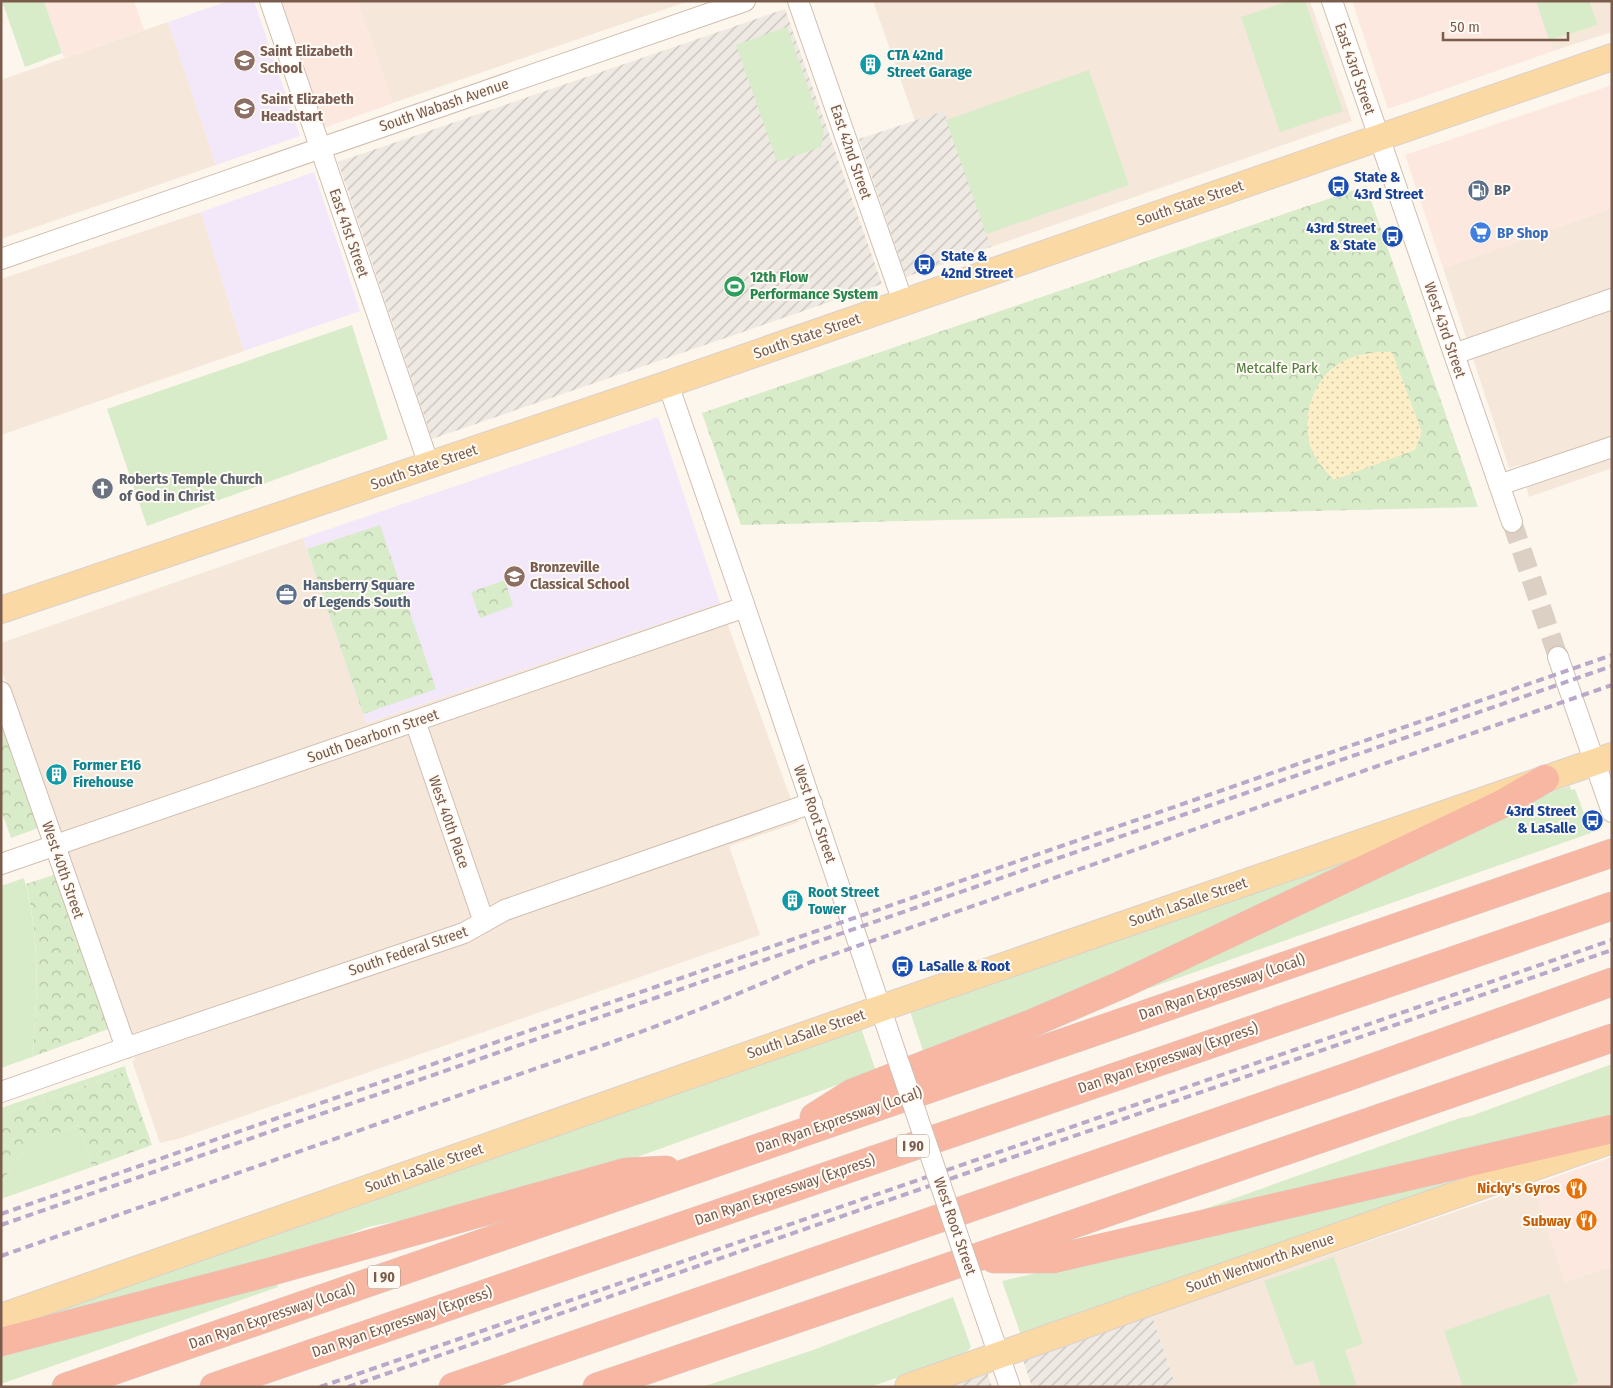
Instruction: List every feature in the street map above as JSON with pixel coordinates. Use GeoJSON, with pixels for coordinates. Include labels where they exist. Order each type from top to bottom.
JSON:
{"type":"FeatureCollection","features":[{"type":"Feature","properties":{"kind":"highway"},"geometry":{"type":"LineString","coordinates":[[775,1142],[852,1093],[1030,1024],[1120,985],[1500,805],[1545,779]]}},
{"type":"Feature","properties":{"kind":"highway","name":"Dan Ryan Expressway (Local)"},"geometry":{"type":"LineString","coordinates":[[66,1387],[1612,853]]}},
{"type":"Feature","properties":{"kind":"highway","name":"Dan Ryan Expressway (Express)"},"geometry":{"type":"LineString","coordinates":[[214,1387],[1612,906]]}},
{"type":"Feature","properties":{"kind":"highway"},"geometry":{"type":"LineString","coordinates":[[453,1387],[1347,1078],[1612,982]]}},
{"type":"Feature","properties":{"kind":"highway"},"geometry":{"type":"LineString","coordinates":[[597,1387],[1612,1038]]}},
{"type":"Feature","properties":{"kind":"highway"},"geometry":{"type":"LineString","coordinates":[[975,1258],[1053,1259],[1612,1129]]}},
{"type":"Feature","properties":{"kind":"highway"},"geometry":{"type":"LineString","coordinates":[[1,1342],[273,1271],[626,1172],[702,1167]]}},
{"type":"Feature","properties":{"kind":"highway"},"geometry":{"type":"LineString","coordinates":[[644,1387],[727,1342]]}},
{"type":"Feature","properties":{"kind":"main road","name":"South State Street"},"geometry":{"type":"LineString","coordinates":[[1,610],[668,384],[1612,57]]}},
{"type":"Feature","properties":{"kind":"main road","name":"South LaSalle Street"},"geometry":{"type":"LineString","coordinates":[[1,1317],[880,1008],[1603,759]]}},
{"type":"Feature","properties":{"kind":"main road","name":"South Wentworth Avenue"},"geometry":{"type":"LineString","coordinates":[[908,1387],[1612,1140]]}},
{"type":"Feature","properties":{"kind":"street","name":"East 41st Street"},"geometry":{"type":"LineString","coordinates":[[270,1],[429,465]]}},
{"type":"Feature","properties":{"kind":"street","name":"South Wabash Avenue"},"geometry":{"type":"LineString","coordinates":[[1,259],[745,1]]}},
{"type":"Feature","properties":{"kind":"street","name":"East 42nd Street"},"geometry":{"type":"LineString","coordinates":[[798,1],[903,302]]}},
{"type":"Feature","properties":{"kind":"street","name":"East 43rd Street"},"geometry":{"type":"LineString","coordinates":[[1332,1],[1379,137]]}},
{"type":"Feature","properties":{"kind":"street","name":"West 43rd Street"},"geometry":{"type":"LineString","coordinates":[[1379,137],[1512,522]]}},
{"type":"Feature","properties":{"kind":"street"},"geometry":{"type":"LineString","coordinates":[[1454,354],[1612,299]]}},
{"type":"Feature","properties":{"kind":"street","name":"West Root Street"},"geometry":{"type":"LineString","coordinates":[[668,384],[1010,1387]]}},
{"type":"Feature","properties":{"kind":"street"},"geometry":{"type":"LineString","coordinates":[[1499,485],[1612,447]]}},
{"type":"Feature","properties":{"kind":"street","name":"South Dearborn Street"},"geometry":{"type":"LineString","coordinates":[[1,864],[745,607]]}},
{"type":"Feature","properties":{"kind":"street"},"geometry":{"type":"LineString","coordinates":[[1558,657],[1603,759],[1612,812]]}},
{"type":"Feature","properties":{"kind":"street","name":"West 40th Street"},"geometry":{"type":"LineString","coordinates":[[1,692],[126,1048]]}},
{"type":"Feature","properties":{"kind":"street","name":"West 40th Place"},"geometry":{"type":"LineString","coordinates":[[415,721],[484,922]]}},
{"type":"Feature","properties":{"kind":"street","name":"South Federal Street"},"geometry":{"type":"LineString","coordinates":[[1,1092],[456,936],[505,910],[812,803]]}},
{"type":"Feature","properties":{"kind":"shaded area"},"geometry":{"type":"Polygon","coordinates":[[[44,1],[134,1],[144,30],[64,58],[44,1]]]}},
{"type":"Feature","properties":{"kind":"shaded area"},"geometry":{"type":"Polygon","coordinates":[[[228,1],[254,1],[300,136],[216,165],[168,22],[228,1]]]}},
{"type":"Feature","properties":{"kind":"shaded area"},"geometry":{"type":"Polygon","coordinates":[[[282,1],[357,1],[393,103],[324,128],[282,1]]]}},
{"type":"Feature","properties":{"kind":"shaded area"},"geometry":{"type":"Polygon","coordinates":[[[357,1],[689,1],[393,103],[357,1]]]}},
{"type":"Feature","properties":{"kind":"shaded area"},"geometry":{"type":"Polygon","coordinates":[[[873,1],[1310,1],[1352,121],[991,247],[944,111],[915,121],[873,1]]]}},
{"type":"Feature","properties":{"kind":"shaded area"},"geometry":{"type":"Polygon","coordinates":[[[1352,1],[1536,1],[1553,51],[1388,109],[1352,1]]]}},
{"type":"Feature","properties":{"kind":"shaded area"},"geometry":{"type":"Polygon","coordinates":[[[1536,1],[1612,1],[1612,32],[1553,51],[1536,1]]]}},
{"type":"Feature","properties":{"kind":"shaded area"},"geometry":{"type":"Polygon","coordinates":[[[785,9],[882,284],[432,439],[338,162],[785,9]]]}},
{"type":"Feature","properties":{"kind":"shaded area"},"geometry":{"type":"Polygon","coordinates":[[[168,22],[216,165],[1,239],[1,80],[168,22]]]}},
{"type":"Feature","properties":{"kind":"shaded area"},"geometry":{"type":"Polygon","coordinates":[[[1612,85],[1612,208],[1443,268],[1405,155],[1612,85]]]}},
{"type":"Feature","properties":{"kind":"shaded area"},"geometry":{"type":"Polygon","coordinates":[[[944,111],[991,247],[906,277],[859,139],[944,111]]]}},
{"type":"Feature","properties":{"kind":"shaded area"},"geometry":{"type":"Polygon","coordinates":[[[314,172],[360,311],[244,351],[201,212],[314,172]]]}},
{"type":"Feature","properties":{"kind":"shaded area"},"geometry":{"type":"Polygon","coordinates":[[[1612,208],[1612,468],[1529,497],[1521,465],[1509,468],[1443,268],[1612,208]]]}},
{"type":"Feature","properties":{"kind":"shaded area"},"geometry":{"type":"Polygon","coordinates":[[[201,212],[244,351],[1,435],[1,279],[201,212]]]}},
{"type":"Feature","properties":{"kind":"shaded area","name":"Bronzeville Classical School"},"geometry":{"type":"Polygon","coordinates":[[[658,417],[720,603],[366,723],[303,538],[658,417]]]}},
{"type":"Feature","properties":{"kind":"shaded area"},"geometry":{"type":"Polygon","coordinates":[[[303,538],[367,723],[720,603],[799,822],[729,846],[760,935],[178,1139],[160,1143],[132,1061],[135,1060],[127,1034],[1,668],[1,643],[303,538]]]}},
{"type":"Feature","properties":{"kind":"shaded area"},"geometry":{"type":"Polygon","coordinates":[[[1612,1157],[1612,1266],[1565,1282],[1533,1185],[1612,1157]]]}},
{"type":"Feature","properties":{"kind":"shaded area"},"geometry":{"type":"Polygon","coordinates":[[[1533,1185],[1565,1282],[1612,1266],[1612,1385],[1607,1387],[1176,1387],[1152,1315],[1533,1185]]]}},
{"type":"Feature","properties":{"kind":"shaded area"},"geometry":{"type":"Polygon","coordinates":[[[1152,1315],[1176,1387],[1032,1387],[1023,1360],[1152,1315]]]}},
{"type":"Feature","properties":{"kind":"shaded area"},"geometry":{"type":"Polygon","coordinates":[[[987,1372],[992,1387],[947,1387],[987,1372]]]}},
{"type":"Feature","properties":{"kind":"green space"},"geometry":{"type":"Polygon","coordinates":[[[2,1],[44,1],[62,53],[25,67],[2,1]]]}},
{"type":"Feature","properties":{"kind":"green space"},"geometry":{"type":"Polygon","coordinates":[[[1289,1],[1305,1],[1343,111],[1280,132],[1241,17],[1289,1]]]}},
{"type":"Feature","properties":{"kind":"green space"},"geometry":{"type":"Polygon","coordinates":[[[1536,1],[1589,1],[1598,25],[1549,40],[1536,1]]]}},
{"type":"Feature","properties":{"kind":"green space"},"geometry":{"type":"Polygon","coordinates":[[[787,27],[824,132],[821,147],[777,162],[736,45],[787,27]]]}},
{"type":"Feature","properties":{"kind":"green space"},"geometry":{"type":"Polygon","coordinates":[[[1089,70],[1129,185],[986,234],[946,120],[1089,70]]]}},
{"type":"Feature","properties":{"kind":"green space","name":"Metcalfe Park"},"geometry":{"type":"Polygon","coordinates":[[[1366,186],[1478,507],[741,525],[702,413],[1366,186]]]}},
{"type":"Feature","properties":{"kind":"green space"},"geometry":{"type":"Polygon","coordinates":[[[352,325],[388,439],[147,526],[107,409],[352,325]]]}},
{"type":"Feature","properties":{"kind":"green space"},"geometry":{"type":"Polygon","coordinates":[[[380,525],[436,689],[363,714],[307,549],[380,525]]]}},
{"type":"Feature","properties":{"kind":"green space"},"geometry":{"type":"Polygon","coordinates":[[[505,580],[513,606],[480,618],[471,592],[505,580]]]}},
{"type":"Feature","properties":{"kind":"green space"},"geometry":{"type":"Polygon","coordinates":[[[1,711],[41,827],[11,838],[1,810],[1,711]]]}},
{"type":"Feature","properties":{"kind":"green space"},"geometry":{"type":"Polygon","coordinates":[[[1570,786],[1571,790],[1575,789],[1591,833],[1144,990],[1143,986],[1554,791],[1570,786]]]}},
{"type":"Feature","properties":{"kind":"green space"},"geometry":{"type":"Polygon","coordinates":[[[1401,841],[1072,996],[924,1054],[910,1011],[1401,841]]]}},
{"type":"Feature","properties":{"kind":"green space"},"geometry":{"type":"Polygon","coordinates":[[[56,874],[111,1028],[32,1057],[36,1014],[36,948],[31,905],[26,884],[56,874]]]}},
{"type":"Feature","properties":{"kind":"green space"},"geometry":{"type":"Polygon","coordinates":[[[24,878],[33,922],[36,967],[36,1012],[32,1057],[1,1068],[1,886],[24,878]]]}},
{"type":"Feature","properties":{"kind":"green space"},"geometry":{"type":"Polygon","coordinates":[[[861,1028],[876,1071],[640,1156],[554,1183],[437,1213],[368,1227],[293,1255],[1,1333],[1,1326],[861,1028]]]}},
{"type":"Feature","properties":{"kind":"green space"},"geometry":{"type":"Polygon","coordinates":[[[1612,1064],[1612,1118],[1193,1213],[1460,1118],[1471,1116],[1612,1064]]]}},
{"type":"Feature","properties":{"kind":"green space"},"geometry":{"type":"Polygon","coordinates":[[[125,1066],[126,1071],[10,1112],[1,1123],[1,1108],[125,1066]]]}},
{"type":"Feature","properties":{"kind":"green space"},"geometry":{"type":"Polygon","coordinates":[[[126,1071],[152,1145],[92,1167],[78,1125],[30,1144],[1,1182],[1,1123],[10,1112],[126,1071]]]}},
{"type":"Feature","properties":{"kind":"green space"},"geometry":{"type":"Polygon","coordinates":[[[78,1125],[92,1167],[1,1199],[1,1182],[30,1144],[78,1125]]]}},
{"type":"Feature","properties":{"kind":"green space"},"geometry":{"type":"Polygon","coordinates":[[[1483,1168],[1485,1174],[1021,1335],[1002,1281],[1483,1168]]]}},
{"type":"Feature","properties":{"kind":"green space"},"geometry":{"type":"Polygon","coordinates":[[[1334,1257],[1363,1344],[1345,1350],[1357,1387],[1321,1387],[1313,1361],[1295,1366],[1264,1281],[1334,1257]]]}},
{"type":"Feature","properties":{"kind":"green space"},"geometry":{"type":"Polygon","coordinates":[[[275,1280],[278,1287],[1,1384],[1,1353],[275,1280]]]}},
{"type":"Feature","properties":{"kind":"green space"},"geometry":{"type":"Polygon","coordinates":[[[1549,1294],[1578,1382],[1565,1387],[1463,1387],[1444,1331],[1549,1294]]]}},
{"type":"Feature","properties":{"kind":"green space"},"geometry":{"type":"Polygon","coordinates":[[[953,1297],[971,1347],[965,1354],[870,1387],[702,1387],[813,1350],[953,1297]]]}},
{"type":"Feature","properties":{"kind":"sand"},"geometry":{"type":"Polygon","coordinates":[[[1392,352],[1422,432],[1415,450],[1334,480],[1317,460],[1309,441],[1307,429],[1310,404],[1321,381],[1338,364],[1358,355],[1392,352]]]}},
{"type":"Feature","properties":{"kind":"tunnel"},"geometry":{"type":"LineString","coordinates":[[1512,522],[1558,657]]}},
{"type":"Feature","properties":{"kind":"railway"},"geometry":{"type":"LineString","coordinates":[[1,1214],[1612,655]]}},
{"type":"Feature","properties":{"kind":"railway"},"geometry":{"type":"LineString","coordinates":[[1,1225],[1612,666]]}},
{"type":"Feature","properties":{"kind":"railway"},"geometry":{"type":"LineString","coordinates":[[1,1256],[639,1033],[811,962],[1612,685]]}},
{"type":"Feature","properties":{"kind":"railway"},"geometry":{"type":"LineString","coordinates":[[320,1387],[1612,940]]}},
{"type":"Feature","properties":{"kind":"railway"},"geometry":{"type":"LineString","coordinates":[[348,1387],[1612,950]]}},
{"type":"Feature","properties":{"kind":"place","name":"Saint Elizabeth School"},"geometry":{"type":"Point","coordinates":[244,60]}},
{"type":"Feature","properties":{"kind":"place","name":"CTA 42nd Street Garage"},"geometry":{"type":"Point","coordinates":[871,64]}},
{"type":"Feature","properties":{"kind":"place","name":"Saint Elizabeth Headstart"},"geometry":{"type":"Point","coordinates":[245,108]}},
{"type":"Feature","properties":{"kind":"place","name":"State & 43rd Street"},"geometry":{"type":"Point","coordinates":[1338,186]}},
{"type":"Feature","properties":{"kind":"place","name":"BP"},"geometry":{"type":"Point","coordinates":[1478,190]}},
{"type":"Feature","properties":{"kind":"place","name":"BP Shop"},"geometry":{"type":"Point","coordinates":[1481,233]}},
{"type":"Feature","properties":{"kind":"place","name":"43rd Street & State"},"geometry":{"type":"Point","coordinates":[1392,237]}},
{"type":"Feature","properties":{"kind":"place","name":"State & 42nd Street"},"geometry":{"type":"Point","coordinates":[925,265]}},
{"type":"Feature","properties":{"kind":"place","name":"12th Flow Performance System"},"geometry":{"type":"Point","coordinates":[734,286]}},
{"type":"Feature","properties":{"kind":"place","name":"Roberts Temple Church of God in Christ"},"geometry":{"type":"Point","coordinates":[103,488]}},
{"type":"Feature","properties":{"kind":"place","name":"Bronzeville Classical School"},"geometry":{"type":"Point","coordinates":[514,576]}},
{"type":"Feature","properties":{"kind":"place","name":"Hansberry Square of Legends South"},"geometry":{"type":"Point","coordinates":[287,594]}},
{"type":"Feature","properties":{"kind":"place","name":"Former E16 Firehouse"},"geometry":{"type":"Point","coordinates":[57,774]}},
{"type":"Feature","properties":{"kind":"place","name":"43rd Street & LaSalle"},"geometry":{"type":"Point","coordinates":[1592,820]}},
{"type":"Feature","properties":{"kind":"place","name":"Root Street Tower"},"geometry":{"type":"Point","coordinates":[792,901]}},
{"type":"Feature","properties":{"kind":"place","name":"LaSalle & Root"},"geometry":{"type":"Point","coordinates":[903,966]}},
{"type":"Feature","properties":{"kind":"place","name":"Nicky's Gyros"},"geometry":{"type":"Point","coordinates":[1576,1188]}},
{"type":"Feature","properties":{"kind":"place","name":"Subway"},"geometry":{"type":"Point","coordinates":[1587,1221]}}]}
